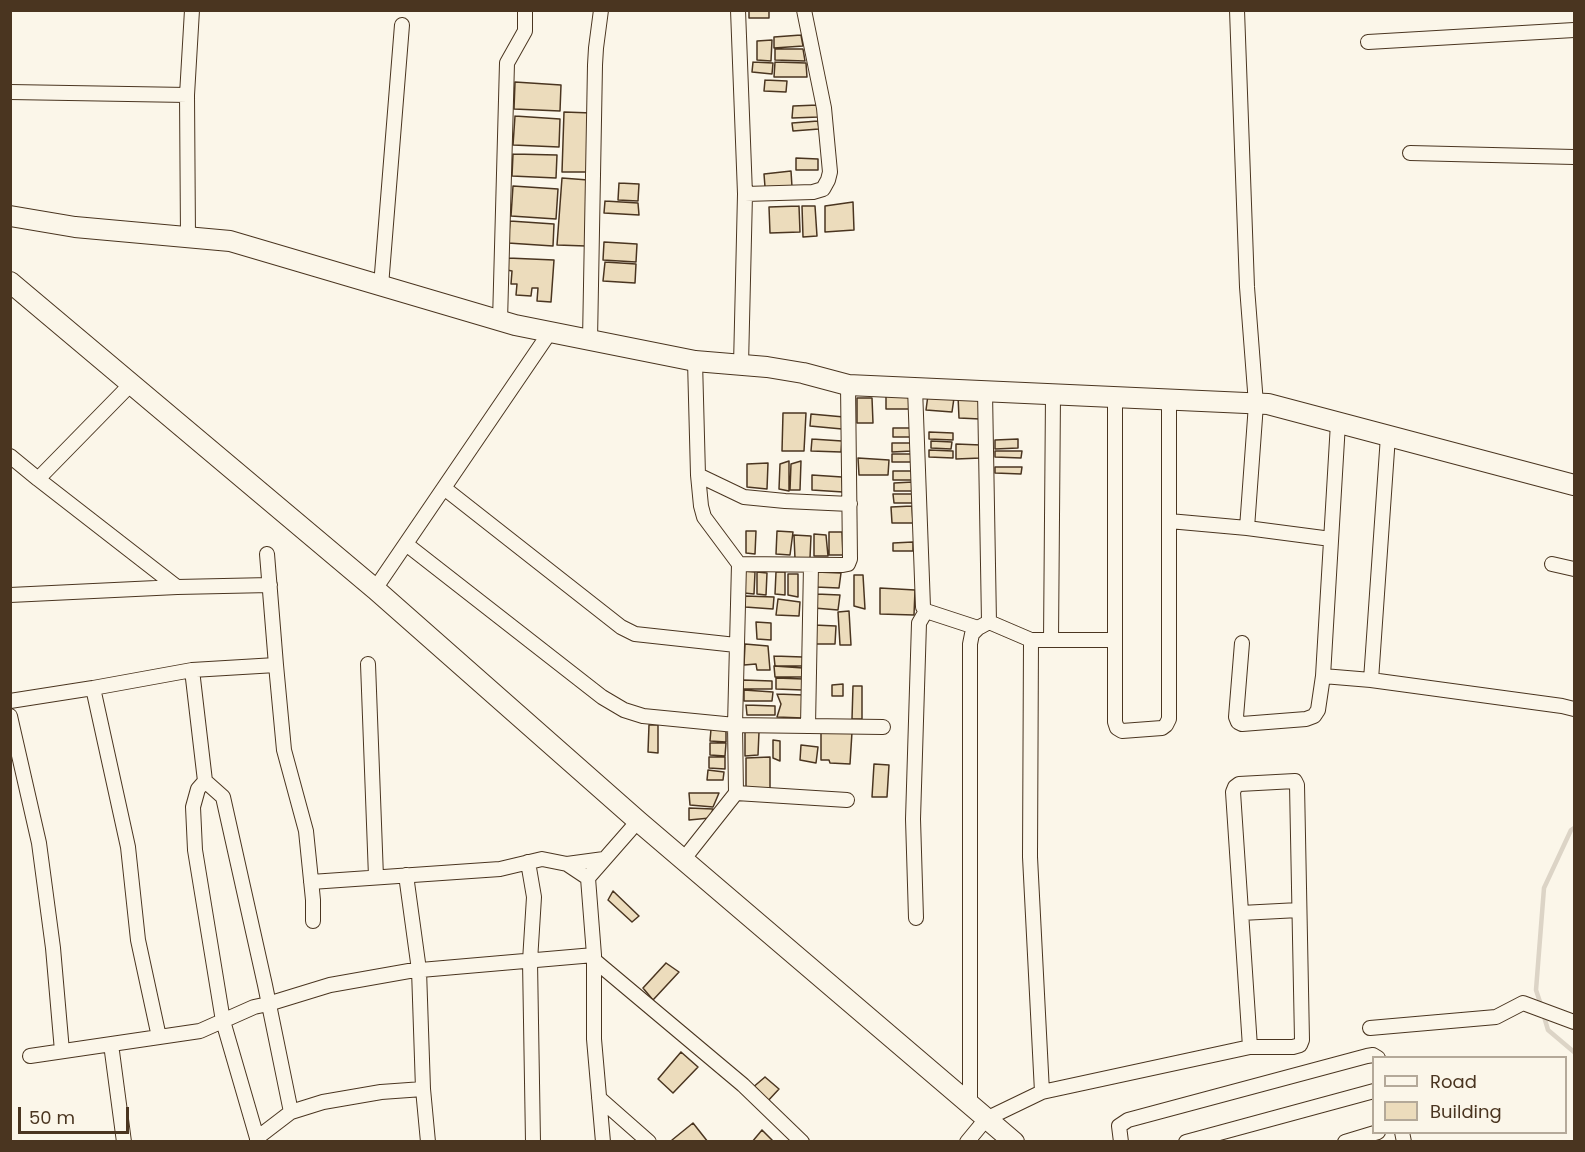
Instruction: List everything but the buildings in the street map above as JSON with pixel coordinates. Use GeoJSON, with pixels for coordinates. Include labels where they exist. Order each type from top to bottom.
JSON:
{"type":"FeatureCollection","features":[{"type":"Feature","properties":{"kind":"main road"},"geometry":{"type":"LineString","coordinates":[[10,216],[75,227],[230,241],[500,321],[695,361],[767,367],[848,385],[1268,404],[1575,485]]}},
{"type":"Feature","properties":{"kind":"main road"},"geometry":{"type":"LineString","coordinates":[[10,282],[375,589],[683,860],[1014,1142]]}},
{"type":"Feature","properties":{"kind":"street"},"geometry":{"type":"LineString","coordinates":[[188,237],[187,95],[192,10]]}},
{"type":"Feature","properties":{"kind":"street"},"geometry":{"type":"LineString","coordinates":[[500,321],[507,63],[525,31],[525,10]]}},
{"type":"Feature","properties":{"kind":"street"},"geometry":{"type":"LineString","coordinates":[[590,340],[595,65],[601,10]]}},
{"type":"Feature","properties":{"kind":"street"},"geometry":{"type":"LineString","coordinates":[[738,10],[745,194],[741,365]]}},
{"type":"Feature","properties":{"kind":"street"},"geometry":{"type":"LineString","coordinates":[[745,194],[813,192],[823,189],[828,180],[830,172],[824,108],[804,10]]}},
{"type":"Feature","properties":{"kind":"street"},"geometry":{"type":"LineString","coordinates":[[1238,10],[1247,287],[1256,404],[1247,528]]}},
{"type":"Feature","properties":{"kind":"street"},"geometry":{"type":"LineString","coordinates":[[381,286],[402,25]]}},
{"type":"Feature","properties":{"kind":"street"},"geometry":{"type":"LineString","coordinates":[[1368,42],[1575,30]]}},
{"type":"Feature","properties":{"kind":"street"},"geometry":{"type":"LineString","coordinates":[[10,92],[187,95]]}},
{"type":"Feature","properties":{"kind":"street"},"geometry":{"type":"LineString","coordinates":[[1410,153],[1575,157]]}},
{"type":"Feature","properties":{"kind":"street"},"geometry":{"type":"LineString","coordinates":[[375,589],[550,332]]}},
{"type":"Feature","properties":{"kind":"street"},"geometry":{"type":"LineString","coordinates":[[683,860],[736,793],[736,645],[739,564],[704,517],[701,506],[695,361]]}},
{"type":"Feature","properties":{"kind":"street"},"geometry":{"type":"LineString","coordinates":[[38,479],[132,383]]}},
{"type":"Feature","properties":{"kind":"street"},"geometry":{"type":"LineString","coordinates":[[739,564],[848,564],[850,559],[848,385]]}},
{"type":"Feature","properties":{"kind":"street"},"geometry":{"type":"LineString","coordinates":[[915,388],[923,607],[926,611],[1031,640],[1114,640]]}},
{"type":"Feature","properties":{"kind":"street"},"geometry":{"type":"LineString","coordinates":[[983,625],[985,392]]}},
{"type":"Feature","properties":{"kind":"street"},"geometry":{"type":"LineString","coordinates":[[1051,640],[1053,395]]}},
{"type":"Feature","properties":{"kind":"street"},"geometry":{"type":"LineString","coordinates":[[1114,398],[1114,640],[1117,728],[1122,731],[1162,728],[1169,719],[1169,400]]}},
{"type":"Feature","properties":{"kind":"street"},"geometry":{"type":"LineString","coordinates":[[1242,643],[1236,717],[1238,722],[1242,724],[1306,719],[1314,716],[1318,710],[1323,676],[1338,423]]}},
{"type":"Feature","properties":{"kind":"street"},"geometry":{"type":"LineString","coordinates":[[1371,680],[1388,436]]}},
{"type":"Feature","properties":{"kind":"street"},"geometry":{"type":"LineString","coordinates":[[10,456],[177,587]]}},
{"type":"Feature","properties":{"kind":"street"},"geometry":{"type":"LineString","coordinates":[[698,475],[744,497],[850,504]]}},
{"type":"Feature","properties":{"kind":"street"},"geometry":{"type":"LineString","coordinates":[[444,488],[621,627],[635,634],[736,645]]}},
{"type":"Feature","properties":{"kind":"street"},"geometry":{"type":"LineString","coordinates":[[1169,521],[1331,539]]}},
{"type":"Feature","properties":{"kind":"street"},"geometry":{"type":"LineString","coordinates":[[406,544],[602,697],[624,710],[644,716],[735,725],[883,727]]}},
{"type":"Feature","properties":{"kind":"street"},"geometry":{"type":"LineString","coordinates":[[267,554],[284,750],[306,831],[313,921]]}},
{"type":"Feature","properties":{"kind":"street"},"geometry":{"type":"LineString","coordinates":[[1552,564],[1575,569]]}},
{"type":"Feature","properties":{"kind":"street"},"geometry":{"type":"LineString","coordinates":[[808,726],[811,565]]}},
{"type":"Feature","properties":{"kind":"street"},"geometry":{"type":"LineString","coordinates":[[10,595],[270,585]]}},
{"type":"Feature","properties":{"kind":"street"},"geometry":{"type":"LineString","coordinates":[[916,918],[913,819],[919,623],[926,611]]}},
{"type":"Feature","properties":{"kind":"street"},"geometry":{"type":"LineString","coordinates":[[970,1105],[970,644],[972,634],[983,625]]}},
{"type":"Feature","properties":{"kind":"street"},"geometry":{"type":"LineString","coordinates":[[1031,640],[1030,857],[1042,1092]]}},
{"type":"Feature","properties":{"kind":"street"},"geometry":{"type":"LineString","coordinates":[[368,664],[376,877]]}},
{"type":"Feature","properties":{"kind":"street"},"geometry":{"type":"LineString","coordinates":[[10,701],[192,670],[276,665]]}},
{"type":"Feature","properties":{"kind":"street"},"geometry":{"type":"LineString","coordinates":[[192,670],[205,781],[223,797],[291,1112]]}},
{"type":"Feature","properties":{"kind":"street"},"geometry":{"type":"LineString","coordinates":[[1323,676],[1371,680],[1575,709]]}},
{"type":"Feature","properties":{"kind":"street"},"geometry":{"type":"LineString","coordinates":[[93,688],[128,847],[138,940],[159,1037]]}},
{"type":"Feature","properties":{"kind":"street"},"geometry":{"type":"LineString","coordinates":[[10,716],[39,843],[53,948],[62,1051]]}},
{"type":"Feature","properties":{"kind":"street"},"geometry":{"type":"LineString","coordinates":[[967,1142],[986,1119],[1042,1092],[1250,1047],[1300,1045],[1302,1040],[1297,784],[1295,780],[1239,784],[1233,792],[1250,1047]]}},
{"type":"Feature","properties":{"kind":"street"},"geometry":{"type":"LineString","coordinates":[[205,781],[198,789],[193,807],[195,850],[223,1021],[257,1140],[291,1112],[323,1102],[381,1092],[423,1089]]}},
{"type":"Feature","properties":{"kind":"street"},"geometry":{"type":"LineString","coordinates":[[736,793],[848,800]]}},
{"type":"Feature","properties":{"kind":"street"},"geometry":{"type":"LineString","coordinates":[[603,1142],[594,1039],[594,958],[588,878],[638,821]]}},
{"type":"Feature","properties":{"kind":"street"},"geometry":{"type":"LineString","coordinates":[[311,882],[445,874],[500,868],[542,859],[567,864],[604,859]]}},
{"type":"Feature","properties":{"kind":"street"},"geometry":{"type":"LineString","coordinates":[[528,862],[534,897],[530,961],[533,1142]]}},
{"type":"Feature","properties":{"kind":"street"},"geometry":{"type":"LineString","coordinates":[[567,864],[588,878]]}},
{"type":"Feature","properties":{"kind":"street"},"geometry":{"type":"LineString","coordinates":[[406,875],[419,970],[423,1089],[428,1142]]}},
{"type":"Feature","properties":{"kind":"street"},"geometry":{"type":"LineString","coordinates":[[1241,913],[1299,910]]}},
{"type":"Feature","properties":{"kind":"street"},"geometry":{"type":"LineString","coordinates":[[30,1056],[200,1031],[254,1007],[330,985],[419,970],[594,958],[742,1085],[802,1142]]}},
{"type":"Feature","properties":{"kind":"street"},"geometry":{"type":"LineString","coordinates":[[1371,1028],[1496,1017],[1523,1003],[1568,1019]]}},
{"type":"Feature","properties":{"kind":"street"},"geometry":{"type":"LineString","coordinates":[[111,1044],[124,1142]]}},
{"type":"Feature","properties":{"kind":"street"},"geometry":{"type":"LineString","coordinates":[[1120,1142],[1119,1126],[1128,1120],[1367,1056],[1375,1056]]}},
{"type":"Feature","properties":{"kind":"street"},"geometry":{"type":"LineString","coordinates":[[1186,1142],[1372,1092]]}},
{"type":"Feature","properties":{"kind":"street"},"geometry":{"type":"LineString","coordinates":[[599,1098],[649,1142]]}},
{"type":"Feature","properties":{"kind":"street"},"geometry":{"type":"LineString","coordinates":[[1345,1142],[1372,1134]]}},
{"type":"Feature","properties":{"kind":"waterway"},"geometry":{"type":"LineString","coordinates":[[1541,1005],[1536,990],[1544,888],[1574,828]]}},
{"type":"Feature","properties":{"kind":"waterway"},"geometry":{"type":"LineString","coordinates":[[1543,1013],[1548,1030],[1574,1052]]}}]}
